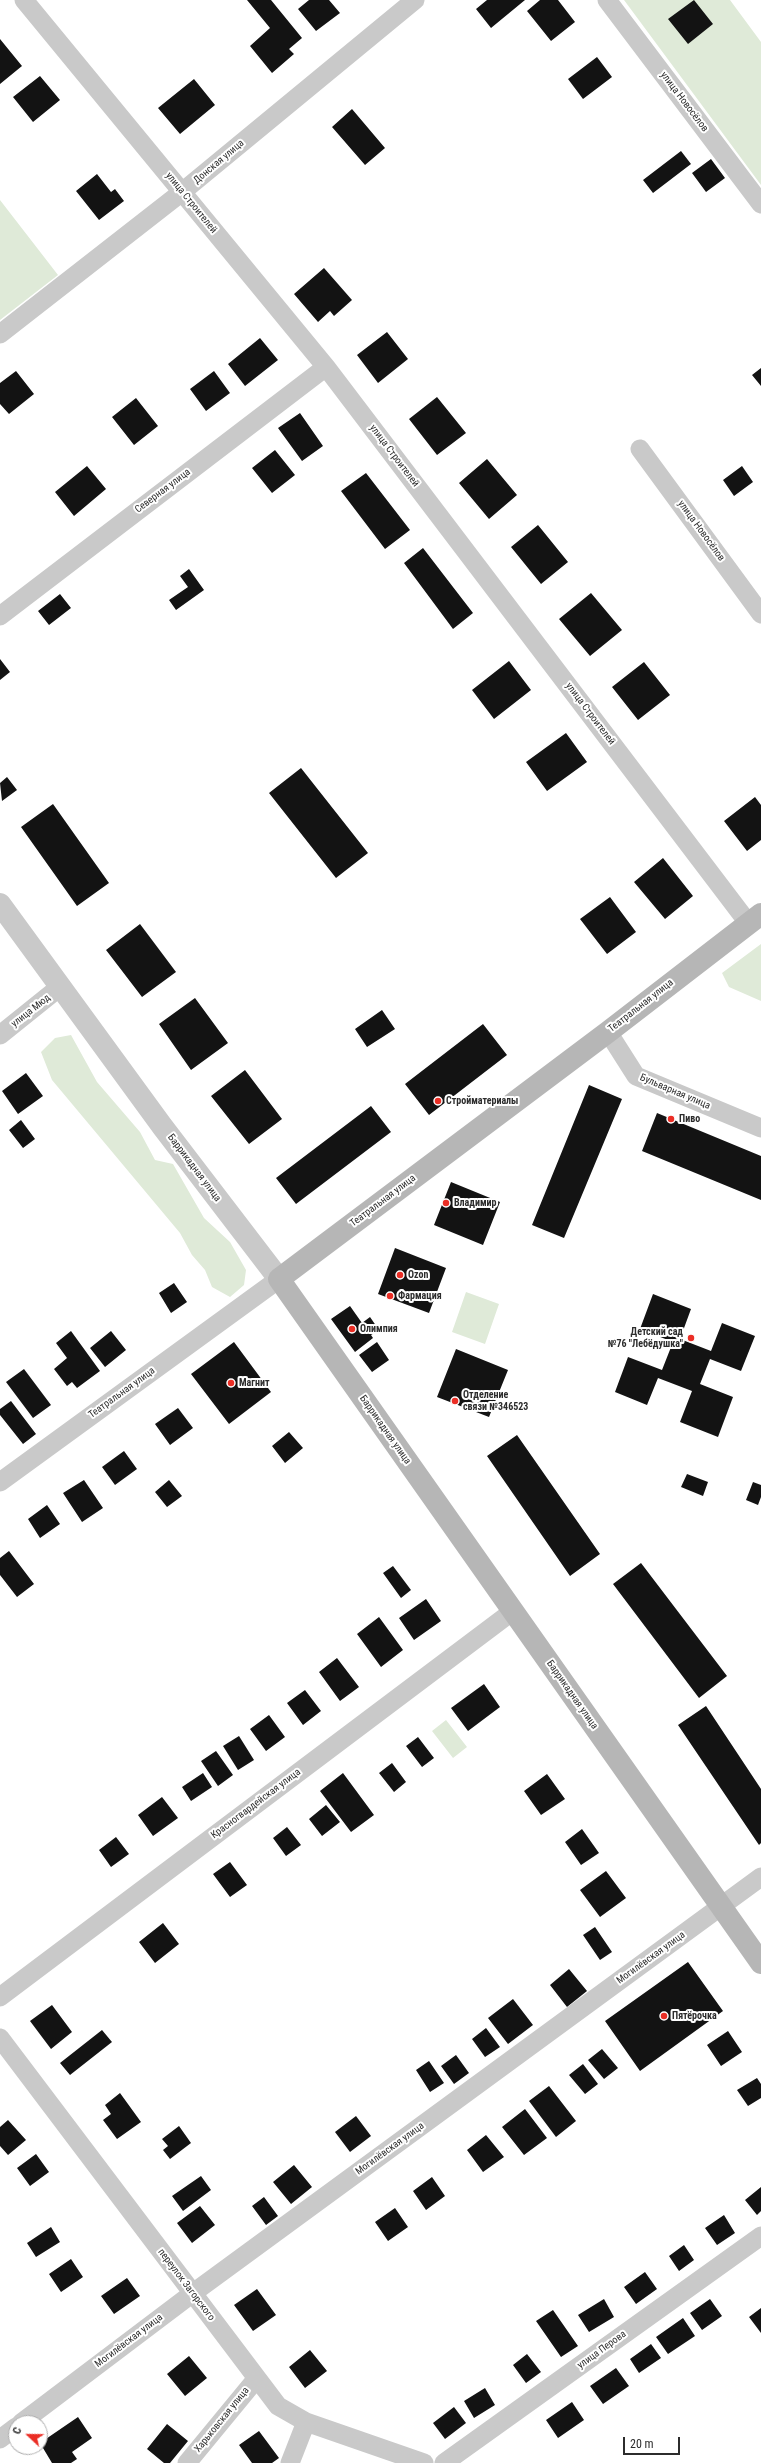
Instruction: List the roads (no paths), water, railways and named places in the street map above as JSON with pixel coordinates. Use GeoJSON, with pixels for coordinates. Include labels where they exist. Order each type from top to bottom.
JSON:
{"type":"FeatureCollection","features":[{"type":"Feature","properties":{"kind":"main road","name":"Театральная улица"},"geometry":{"type":"LineString","coordinates":[[279,1279],[608,1032],[755,919]]}},
{"type":"Feature","properties":{"kind":"main road","name":"Баррикадная улица"},"geometry":{"type":"LineString","coordinates":[[279,1279],[761,1963]]}},
{"type":"Feature","properties":{"kind":"street","name":"улица Строителей"},"geometry":{"type":"LineString","coordinates":[[24,0],[326,367],[755,919]]}},
{"type":"Feature","properties":{"kind":"street","name":"Донская улица"},"geometry":{"type":"LineString","coordinates":[[0,334],[182,192],[415,0]]}},
{"type":"Feature","properties":{"kind":"street","name":"улица Новосёлов"},"geometry":{"type":"LineString","coordinates":[[607,0],[761,204]]}},
{"type":"Feature","properties":{"kind":"street","name":"Северная улица"},"geometry":{"type":"LineString","coordinates":[[0,616],[326,367]]}},
{"type":"Feature","properties":{"kind":"street","name":"улица Новосёлов"},"geometry":{"type":"LineString","coordinates":[[640,449],[761,614]]}},
{"type":"Feature","properties":{"kind":"street","name":"Баррикадная улица"},"geometry":{"type":"LineString","coordinates":[[0,904],[162,1126],[279,1279]]}},
{"type":"Feature","properties":{"kind":"street","name":"улица Мюд"},"geometry":{"type":"LineString","coordinates":[[0,1035],[61,986]]}},
{"type":"Feature","properties":{"kind":"street","name":"Бульварная улица"},"geometry":{"type":"LineString","coordinates":[[608,1032],[636,1076],[761,1128]]}},
{"type":"Feature","properties":{"kind":"street","name":"Театральная улица"},"geometry":{"type":"LineString","coordinates":[[0,1482],[279,1279]]}},
{"type":"Feature","properties":{"kind":"street","name":"Красногвардейская улица"},"geometry":{"type":"LineString","coordinates":[[0,1997],[512,1611]]}},
{"type":"Feature","properties":{"kind":"street","name":"Могилёвская улица"},"geometry":{"type":"LineString","coordinates":[[32,2415],[193,2293],[761,1877]]}},
{"type":"Feature","properties":{"kind":"street","name":"переулок Загорского"},"geometry":{"type":"LineString","coordinates":[[0,2038],[278,2406],[306,2422],[424,2463]]}},
{"type":"Feature","properties":{"kind":"street","name":"улица Перова"},"geometry":{"type":"LineString","coordinates":[[444,2463],[761,2236]]}},
{"type":"Feature","properties":{"kind":"street","name":"Харьковская улица"},"geometry":{"type":"LineString","coordinates":[[187,2463],[256,2378]]}},
{"type":"Feature","properties":{"kind":"street"},"geometry":{"type":"LineString","coordinates":[[290,2463],[306,2422]]}},
{"type":"Feature","properties":{"kind":"street"},"geometry":{"type":"LineString","coordinates":[[0,2439],[8,2432]]}},
{"type":"Feature","properties":{"kind":"place","name":"Стройматериалы"},"geometry":{"type":"Point","coordinates":[438,1101]}},
{"type":"Feature","properties":{"kind":"place","name":"Пиво"},"geometry":{"type":"Point","coordinates":[671,1119]}},
{"type":"Feature","properties":{"kind":"place","name":"Владимир"},"geometry":{"type":"Point","coordinates":[446,1203]}},
{"type":"Feature","properties":{"kind":"place","name":"Ozon"},"geometry":{"type":"Point","coordinates":[400,1275]}},
{"type":"Feature","properties":{"kind":"place","name":"Фармация"},"geometry":{"type":"Point","coordinates":[390,1296]}},
{"type":"Feature","properties":{"kind":"place","name":"Олимпия"},"geometry":{"type":"Point","coordinates":[352,1329]}},
{"type":"Feature","properties":{"kind":"place","name":"Детский сад №76 \"Лебёдушка\""},"geometry":{"type":"Point","coordinates":[691,1338]}},
{"type":"Feature","properties":{"kind":"place","name":"Магнит"},"geometry":{"type":"Point","coordinates":[231,1383]}},
{"type":"Feature","properties":{"kind":"place","name":"Отделение связи №346523"},"geometry":{"type":"Point","coordinates":[455,1401]}},
{"type":"Feature","properties":{"kind":"place","name":"Пятёрочка"},"geometry":{"type":"Point","coordinates":[664,2016]}}]}
